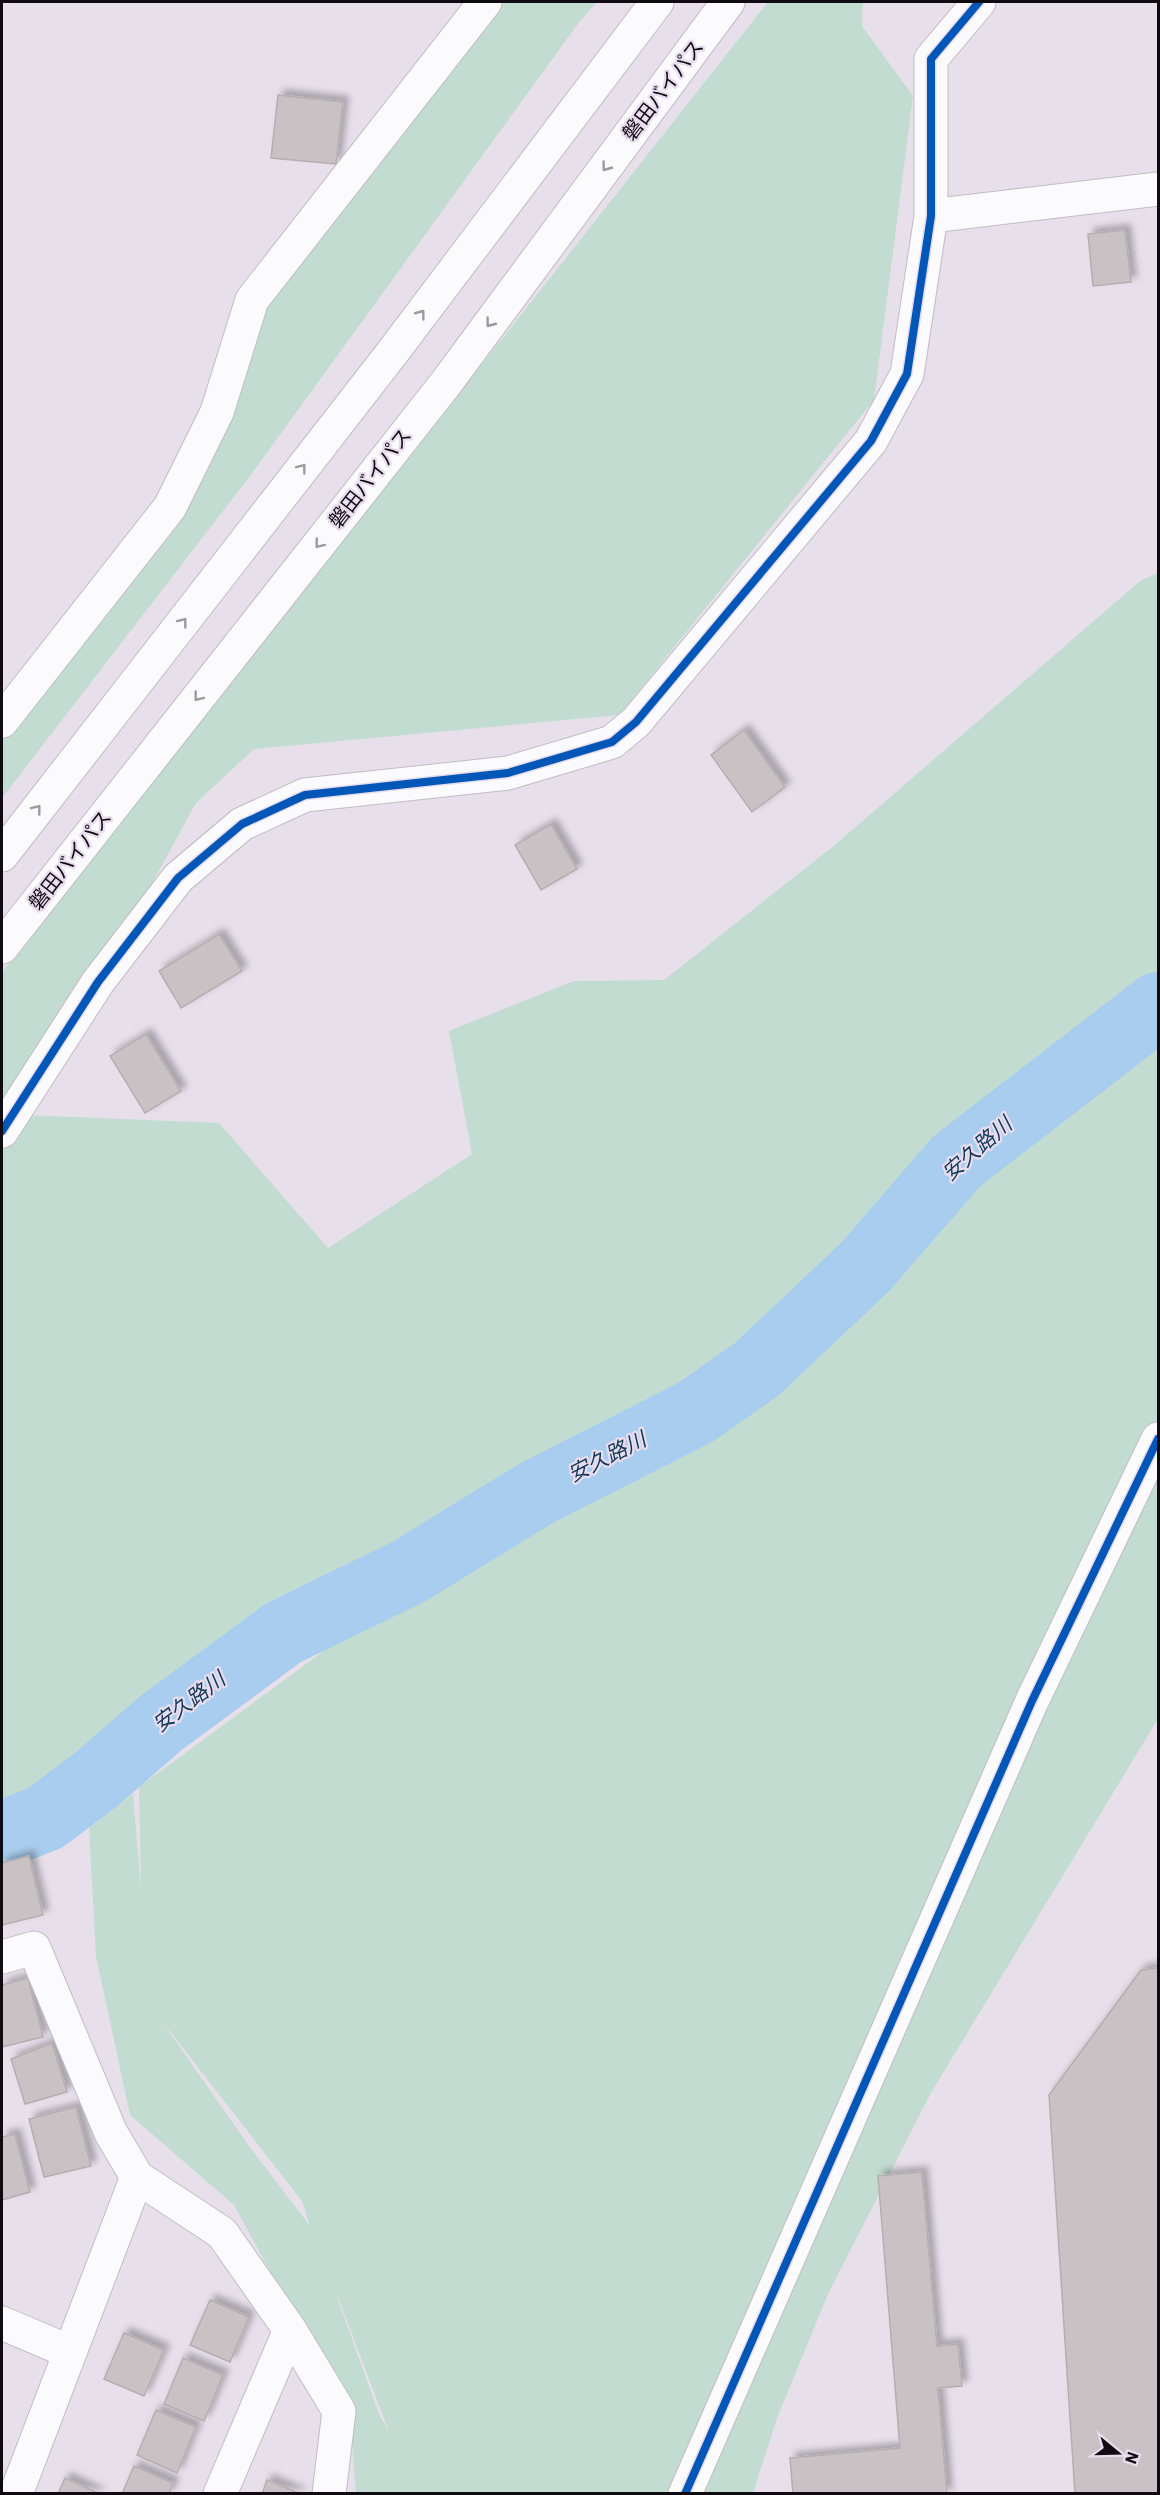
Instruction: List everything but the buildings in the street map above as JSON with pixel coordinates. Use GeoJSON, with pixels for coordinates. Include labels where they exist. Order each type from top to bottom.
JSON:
{"type":"FeatureCollection","features":[{"type":"Feature","properties":{"kind":"main road"},"geometry":{"type":"LineString","coordinates":[[2,720],[170,507],[217,412],[252,300],[486,2]]}},
{"type":"Feature","properties":{"kind":"main road"},"geometry":{"type":"LineString","coordinates":[[2,855],[392,352],[657,2]]}},
{"type":"Feature","properties":{"kind":"main road","name":"磐田バイパス"},"geometry":{"type":"LineString","coordinates":[[2,947],[446,383],[728,2]]}},
{"type":"Feature","properties":{"kind":"main road"},"geometry":{"type":"LineString","coordinates":[[3,1126],[98,982],[178,878],[242,824],[305,795],[508,773],[612,742],[636,722],[872,441],[907,374],[931,216],[932,59],[979,2]]}},
{"type":"Feature","properties":{"kind":"main road"},"geometry":{"type":"LineString","coordinates":[[931,216],[1158,189]]}},
{"type":"Feature","properties":{"kind":"main road"},"geometry":{"type":"LineString","coordinates":[[685,2493],[1032,1701],[1158,1439]]}},
{"type":"Feature","properties":{"kind":"main road"},"geometry":{"type":"LineString","coordinates":[[2,1958],[34,1948],[111,2133],[137,2177],[222,2233],[290,2330],[339,2411],[329,2493]]}},
{"type":"Feature","properties":{"kind":"main road"},"geometry":{"type":"LineString","coordinates":[[16,2493],[137,2177]]}},
{"type":"Feature","properties":{"kind":"main road"},"geometry":{"type":"LineString","coordinates":[[2,2323],[70,2352]]}},
{"type":"Feature","properties":{"kind":"main road"},"geometry":{"type":"LineString","coordinates":[[220,2493],[290,2330]]}},
{"type":"Feature","properties":{"kind":"green space"},"geometry":{"type":"Polygon","coordinates":[[[485,2],[597,2],[580,21],[253,472],[2,798],[2,714],[98,598],[220,400],[285,258],[485,2]]]}},
{"type":"Feature","properties":{"kind":"green space"},"geometry":{"type":"Polygon","coordinates":[[[768,2],[863,2],[862,26],[913,96],[874,400],[619,715],[254,749],[196,803],[98,982],[2,1100],[2,972],[768,2]]]}},
{"type":"Feature","properties":{"kind":"green space"},"geometry":{"type":"Polygon","coordinates":[[[1158,573],[1158,1000],[1010,1113],[758,1349],[659,1415],[528,1469],[387,1564],[200,1657],[67,1775],[2,1812],[2,1114],[219,1123],[328,1248],[472,1154],[449,1031],[574,981],[664,980],[836,844],[1140,581],[1158,573]]]}},
{"type":"Feature","properties":{"kind":"green space"},"geometry":{"type":"Polygon","coordinates":[[[1137,1045],[1158,1045],[1158,1449],[944,1903],[1158,1478],[1158,1719],[932,2091],[828,2294],[777,2418],[753,2493],[356,2493],[350,2418],[234,2205],[130,2115],[96,1956],[89,1828],[133,1794],[141,1889],[139,1787],[408,1589],[747,1412],[972,1177],[1069,1103],[1137,1045]],[[161,2020],[249,2146],[310,2226],[302,2201],[161,2020]],[[338,2297],[379,2414],[389,2432],[338,2297]]]}},
{"type":"Feature","properties":{"kind":"waterway","name":"安久路川"},"geometry":{"type":"LineString","coordinates":[[2,1835],[45,1818],[97,1779],[161,1723],[283,1633],[408,1572],[535,1494],[696,1412],[757,1369],[865,1267],[957,1161],[1158,1006]]}},
{"type":"Feature","properties":{"kind":"cycle path"},"geometry":{"type":"LineString","coordinates":[[2,1131],[98,982],[178,878],[242,824],[305,795],[508,773],[612,742],[636,722],[871,441],[907,374],[931,216],[931,59],[979,2]]}},
{"type":"Feature","properties":{"kind":"cycle path"},"geometry":{"type":"LineString","coordinates":[[685,2494],[1032,1701],[1158,1439]]}}]}
